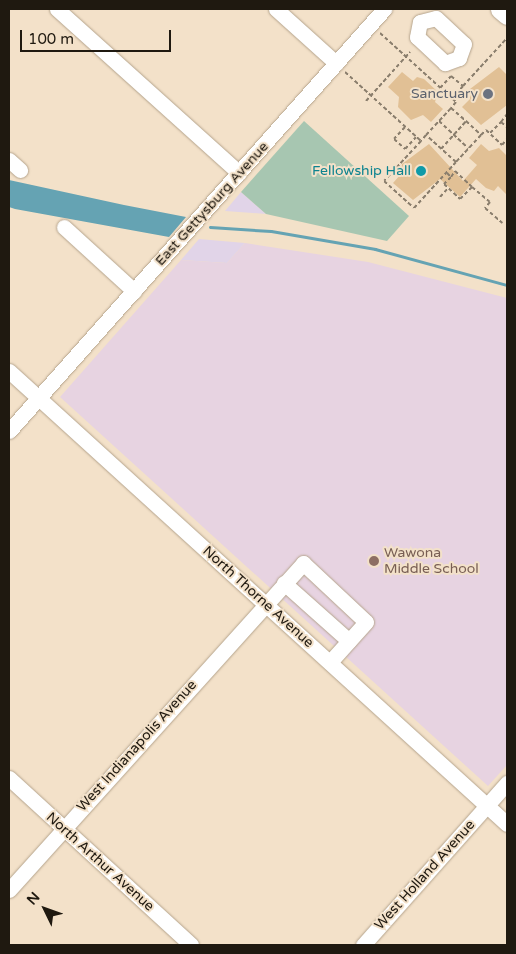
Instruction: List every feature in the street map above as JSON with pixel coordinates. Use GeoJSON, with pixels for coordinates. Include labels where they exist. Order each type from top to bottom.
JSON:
{"type":"FeatureCollection","features":[{"type":"Feature","properties":{"kind":"main road"},"geometry":{"type":"LineString","coordinates":[[500,9],[507,15]]}},
{"type":"Feature","properties":{"kind":"street"},"geometry":{"type":"LineString","coordinates":[[57,9],[239,173]]}},
{"type":"Feature","properties":{"kind":"street"},"geometry":{"type":"LineString","coordinates":[[276,9],[336,63]]}},
{"type":"Feature","properties":{"kind":"street","name":"East Gettysburg Avenue"},"geometry":{"type":"LineString","coordinates":[[9,431],[384,9]]}},
{"type":"Feature","properties":{"kind":"street"},"geometry":{"type":"LineString","coordinates":[[64,227],[134,291]]}},
{"type":"Feature","properties":{"kind":"street","name":"North Thorne Avenue"},"geometry":{"type":"LineString","coordinates":[[9,371],[507,824]]}},
{"type":"Feature","properties":{"kind":"street","name":"West Indianapolis Avenue"},"geometry":{"type":"LineString","coordinates":[[9,890],[265,603],[303,563],[366,622],[349,641]]}},
{"type":"Feature","properties":{"kind":"street"},"geometry":{"type":"LineString","coordinates":[[284,583],[349,641],[330,662]]}},
{"type":"Feature","properties":{"kind":"street","name":"North Arthur Avenue"},"geometry":{"type":"LineString","coordinates":[[9,778],[191,945]]}},
{"type":"Feature","properties":{"kind":"street","name":"West Holland Avenue"},"geometry":{"type":"LineString","coordinates":[[363,945],[507,783]]}},
{"type":"Feature","properties":{"kind":"path"},"geometry":{"type":"LineString","coordinates":[[370,24],[456,102],[384,181],[414,208],[486,130],[502,145],[507,141]]}},
{"type":"Feature","properties":{"kind":"path"},"geometry":{"type":"LineString","coordinates":[[452,99],[507,38]]}},
{"type":"Feature","properties":{"kind":"path"},"geometry":{"type":"LineString","coordinates":[[366,101],[410,52]]}},
{"type":"Feature","properties":{"kind":"path"},"geometry":{"type":"LineString","coordinates":[[336,63],[420,141]]}},
{"type":"Feature","properties":{"kind":"path"},"geometry":{"type":"LineString","coordinates":[[440,88],[451,76],[463,86]]}},
{"type":"Feature","properties":{"kind":"path"},"geometry":{"type":"LineString","coordinates":[[451,108],[481,135]]}},
{"type":"Feature","properties":{"kind":"path"},"geometry":{"type":"LineString","coordinates":[[490,134],[507,114]]}},
{"type":"Feature","properties":{"kind":"path"},"geometry":{"type":"LineString","coordinates":[[439,121],[469,148]]}},
{"type":"Feature","properties":{"kind":"path"},"geometry":{"type":"LineString","coordinates":[[441,148],[466,121]]}},
{"type":"Feature","properties":{"kind":"path"},"geometry":{"type":"LineString","coordinates":[[501,122],[507,127]]}},
{"type":"Feature","properties":{"kind":"path"},"geometry":{"type":"LineString","coordinates":[[405,127],[394,139],[406,149],[416,137]]}},
{"type":"Feature","properties":{"kind":"path"},"geometry":{"type":"LineString","coordinates":[[426,135],[456,162]]}},
{"type":"Feature","properties":{"kind":"path"},"geometry":{"type":"LineString","coordinates":[[472,186],[460,199],[444,184],[455,171],[472,186],[490,202],[485,208],[502,223]]}},
{"type":"Feature","properties":{"kind":"path"},"geometry":{"type":"LineString","coordinates":[[446,173],[451,176]]}},
{"type":"Feature","properties":{"kind":"path"},"geometry":{"type":"LineString","coordinates":[[440,197],[448,188]]}},
{"type":"Feature","properties":{"kind":"shaded area"},"geometry":{"type":"Polygon","coordinates":[[[241,192],[266,214],[225,211],[241,192]]]}},
{"type":"Feature","properties":{"kind":"shaded area"},"geometry":{"type":"Polygon","coordinates":[[[199,239],[245,243],[227,263],[181,260],[199,239]]]}},
{"type":"Feature","properties":{"kind":"shaded area","name":"Wawona Middle School"},"geometry":{"type":"Polygon","coordinates":[[[245,243],[368,262],[507,298],[507,765],[488,786],[60,397],[181,260],[227,263],[245,243]]]}},
{"type":"Feature","properties":{"kind":"green space"},"geometry":{"type":"Polygon","coordinates":[[[304,121],[409,216],[387,241],[266,214],[241,192],[304,121]]]}},
{"type":"Feature","properties":{"kind":"water"},"geometry":{"type":"Polygon","coordinates":[[[9,180],[186,217],[169,237],[15,209],[9,207],[9,180]]]}},
{"type":"Feature","properties":{"kind":"building","name":"Sanctuary"},"geometry":{"type":"Polygon","coordinates":[[[499,67],[507,75],[507,105],[481,125],[462,107],[470,99],[470,89],[499,67]]]}},
{"type":"Feature","properties":{"kind":"building"},"geometry":{"type":"Polygon","coordinates":[[[402,72],[413,81],[417,77],[424,79],[438,92],[435,102],[443,109],[431,122],[423,115],[411,120],[398,107],[399,97],[388,87],[402,72]]]}},
{"type":"Feature","properties":{"kind":"building"},"geometry":{"type":"Polygon","coordinates":[[[429,144],[463,181],[477,165],[469,158],[481,144],[489,151],[499,148],[507,156],[507,195],[498,186],[494,191],[486,188],[476,179],[460,197],[440,179],[413,200],[393,183],[401,174],[402,164],[429,144]]]}},
{"type":"Feature","properties":{"kind":"waterway"},"geometry":{"type":"LineString","coordinates":[[210,227],[271,231],[375,249],[507,285]]}},
{"type":"Feature","properties":{"kind":"place","name":"Sanctuary"},"geometry":{"type":"Point","coordinates":[488,94]}},
{"type":"Feature","properties":{"kind":"place","name":"Fellowship Hall"},"geometry":{"type":"Point","coordinates":[421,171]}},
{"type":"Feature","properties":{"kind":"place","name":"Wawona Middle School"},"geometry":{"type":"Point","coordinates":[374,561]}}]}
